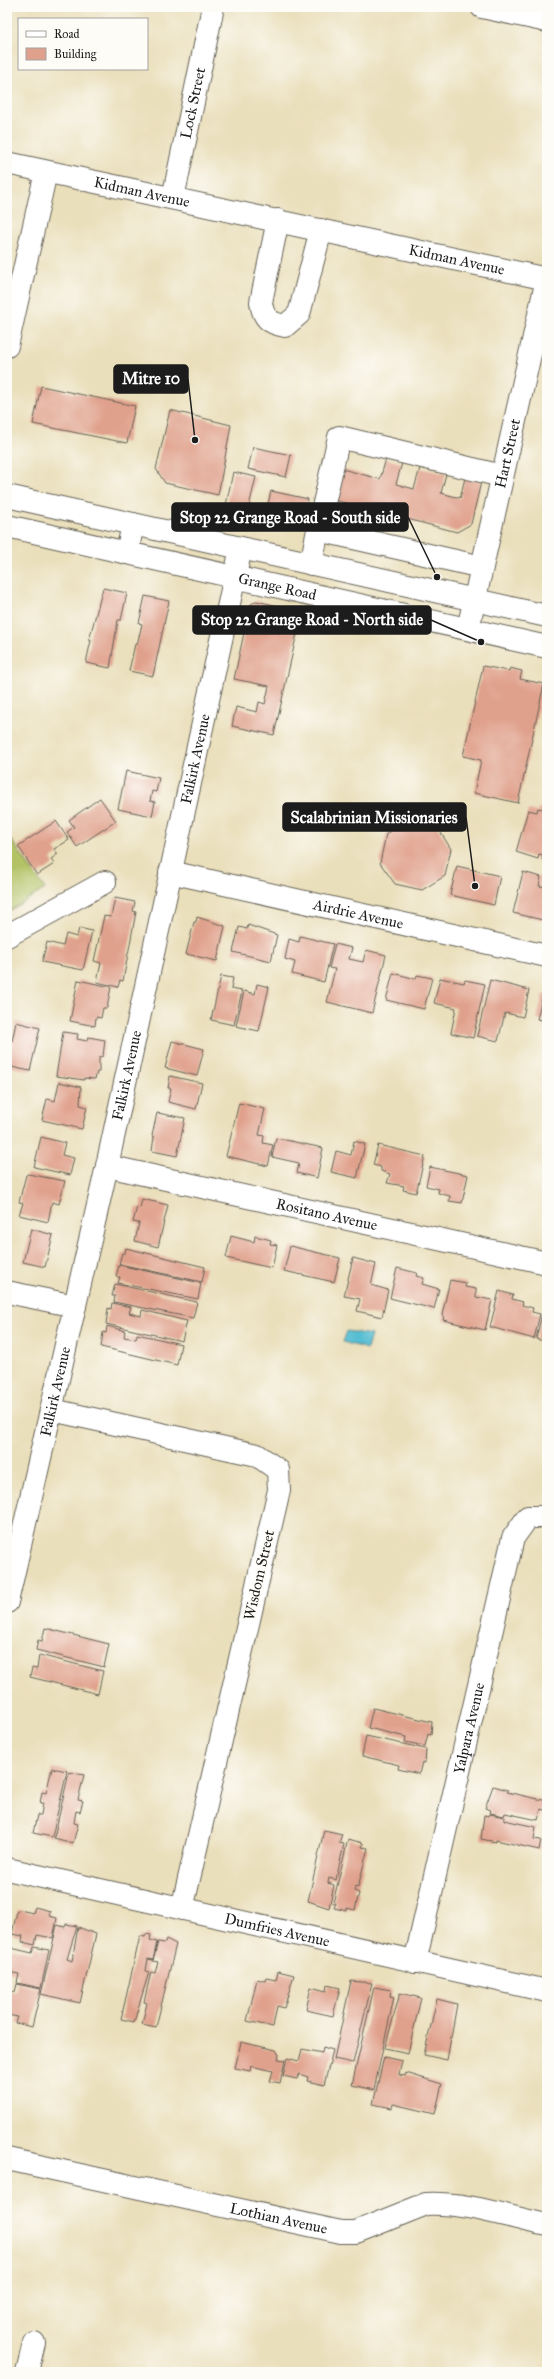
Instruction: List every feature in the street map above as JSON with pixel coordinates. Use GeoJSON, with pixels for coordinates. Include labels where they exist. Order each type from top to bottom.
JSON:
{"type":"FeatureCollection","features":[{"type":"Feature","properties":{"kind":"street","name":"Lock Street"},"geometry":{"type":"LineString","coordinates":[[173,198],[213,7]]}},
{"type":"Feature","properties":{"kind":"street"},"geometry":{"type":"LineString","coordinates":[[482,7],[547,21]]}},
{"type":"Feature","properties":{"kind":"street","name":"Kidman Avenue"},"geometry":{"type":"LineString","coordinates":[[7,163],[547,279]]}},
{"type":"Feature","properties":{"kind":"street"},"geometry":{"type":"LineString","coordinates":[[7,346],[46,172]]}},
{"type":"Feature","properties":{"kind":"street"},"geometry":{"type":"LineString","coordinates":[[278,220],[261,302],[263,315],[273,324],[285,326],[299,314],[320,230]]}},
{"type":"Feature","properties":{"kind":"street","name":"Hart Street"},"geometry":{"type":"LineString","coordinates":[[468,629],[547,279]]}},
{"type":"Feature","properties":{"kind":"street","name":"Grange Road"},"geometry":{"type":"LineString","coordinates":[[311,564],[339,437],[502,476]]}},
{"type":"Feature","properties":{"kind":"street","name":"Grange Road"},"geometry":{"type":"LineString","coordinates":[[7,496],[547,616]]}},
{"type":"Feature","properties":{"kind":"street"},"geometry":{"type":"LineString","coordinates":[[127,553],[133,524]]}},
{"type":"Feature","properties":{"kind":"street","name":"Grange Road"},"geometry":{"type":"LineString","coordinates":[[7,526],[547,646]]}},
{"type":"Feature","properties":{"kind":"street"},"geometry":{"type":"LineString","coordinates":[[318,530],[482,568]]}},
{"type":"Feature","properties":{"kind":"street","name":"Falkirk Avenue"},"geometry":{"type":"LineString","coordinates":[[7,1602],[107,1166],[241,548]]}},
{"type":"Feature","properties":{"kind":"street","name":"Airdrie Avenue"},"geometry":{"type":"LineString","coordinates":[[170,872],[547,956]]}},
{"type":"Feature","properties":{"kind":"street"},"geometry":{"type":"LineString","coordinates":[[7,936],[105,882]]}},
{"type":"Feature","properties":{"kind":"street","name":"Rositano Avenue"},"geometry":{"type":"LineString","coordinates":[[107,1166],[547,1263]]}},
{"type":"Feature","properties":{"kind":"street"},"geometry":{"type":"LineString","coordinates":[[7,1292],[75,1306]]}},
{"type":"Feature","properties":{"kind":"street","name":"Wisdom Street"},"geometry":{"type":"LineString","coordinates":[[52,1410],[257,1455],[278,1470],[279,1490],[182,1909]]}},
{"type":"Feature","properties":{"kind":"street","name":"Yalpara Avenue"},"geometry":{"type":"LineString","coordinates":[[415,1962],[513,1538],[528,1517],[547,1517]]}},
{"type":"Feature","properties":{"kind":"street","name":"Dumfries Avenue"},"geometry":{"type":"LineString","coordinates":[[7,1869],[547,1991]]}},
{"type":"Feature","properties":{"kind":"street","name":"Lothian Avenue"},"geometry":{"type":"LineString","coordinates":[[7,2159],[341,2232],[356,2232],[426,2204],[456,2205],[547,2225]]}},
{"type":"Feature","properties":{"kind":"street"},"geometry":{"type":"LineString","coordinates":[[27,2372],[34,2343]]}},
{"type":"Feature","properties":{"kind":"green space"},"geometry":{"type":"Polygon","coordinates":[[[7,834],[45,889],[7,912],[7,834]]]}},
{"type":"Feature","properties":{"kind":"water"},"geometry":{"type":"Polygon","coordinates":[[[347,1331],[371,1335],[367,1349],[343,1342],[347,1331]]]}},
{"type":"Feature","properties":{"kind":"building"},"geometry":{"type":"Polygon","coordinates":[[[41,386],[135,406],[127,443],[33,424],[41,386]]]}},
{"type":"Feature","properties":{"kind":"building"},"geometry":{"type":"Polygon","coordinates":[[[170,410],[231,425],[218,495],[165,483],[156,469],[170,410]]]}},
{"type":"Feature","properties":{"kind":"building"},"geometry":{"type":"Polygon","coordinates":[[[253,447],[291,455],[286,477],[248,469],[253,447]]]}},
{"type":"Feature","properties":{"kind":"building"},"geometry":{"type":"Polygon","coordinates":[[[386,459],[402,463],[396,484],[414,489],[420,468],[446,474],[441,493],[460,498],[465,478],[481,482],[471,524],[457,532],[334,500],[342,469],[380,479],[386,459]]]}},
{"type":"Feature","properties":{"kind":"building"},"geometry":{"type":"Polygon","coordinates":[[[233,472],[256,477],[247,515],[225,510],[233,472]]]}},
{"type":"Feature","properties":{"kind":"building"},"geometry":{"type":"Polygon","coordinates":[[[271,491],[308,499],[303,522],[266,513],[271,491]]]}},
{"type":"Feature","properties":{"kind":"building"},"geometry":{"type":"Polygon","coordinates":[[[103,588],[127,593],[121,620],[118,620],[110,668],[86,663],[91,640],[89,640],[103,588]]]}},
{"type":"Feature","properties":{"kind":"building"},"geometry":{"type":"Polygon","coordinates":[[[145,596],[169,601],[153,676],[129,671],[135,644],[137,645],[142,624],[139,623],[145,596]]]}},
{"type":"Feature","properties":{"kind":"building"},"geometry":{"type":"Polygon","coordinates":[[[256,601],[302,611],[274,735],[232,726],[236,707],[257,712],[259,702],[265,704],[269,686],[234,679],[250,605],[256,601]]]}},
{"type":"Feature","properties":{"kind":"building"},"geometry":{"type":"Polygon","coordinates":[[[483,666],[509,671],[510,668],[522,671],[520,679],[544,684],[518,803],[474,793],[481,760],[463,756],[483,666]]]}},
{"type":"Feature","properties":{"kind":"building"},"geometry":{"type":"Polygon","coordinates":[[[126,771],[159,778],[156,792],[152,791],[150,801],[155,802],[152,816],[118,809],[126,771]]]}},
{"type":"Feature","properties":{"kind":"building"},"geometry":{"type":"Polygon","coordinates":[[[100,798],[116,821],[77,847],[67,832],[74,827],[69,820],[100,798]]]}},
{"type":"Feature","properties":{"kind":"building"},"geometry":{"type":"Polygon","coordinates":[[[538,808],[547,810],[547,861],[542,860],[543,855],[539,854],[538,859],[516,852],[528,810],[537,812],[538,808]]]}},
{"type":"Feature","properties":{"kind":"building"},"geometry":{"type":"Polygon","coordinates":[[[410,818],[436,825],[451,849],[445,876],[422,890],[395,884],[380,863],[386,834],[410,818]]]}},
{"type":"Feature","properties":{"kind":"building"},"geometry":{"type":"Polygon","coordinates":[[[56,821],[69,840],[54,849],[58,854],[51,859],[54,864],[37,875],[18,846],[56,821]]]}},
{"type":"Feature","properties":{"kind":"building"},"geometry":{"type":"Polygon","coordinates":[[[457,866],[500,876],[494,905],[450,895],[457,866]]]}},
{"type":"Feature","properties":{"kind":"building"},"geometry":{"type":"Polygon","coordinates":[[[523,872],[541,877],[539,886],[547,887],[547,921],[513,913],[523,872]]]}},
{"type":"Feature","properties":{"kind":"building"},"geometry":{"type":"Polygon","coordinates":[[[115,898],[135,902],[133,911],[136,912],[123,981],[120,980],[118,987],[97,982],[101,963],[94,961],[104,916],[111,917],[115,898]]]}},
{"type":"Feature","properties":{"kind":"building"},"geometry":{"type":"Polygon","coordinates":[[[197,917],[225,926],[217,961],[186,954],[194,922],[196,922],[197,917]]]}},
{"type":"Feature","properties":{"kind":"building"},"geometry":{"type":"Polygon","coordinates":[[[248,925],[277,935],[271,961],[233,952],[239,927],[247,929],[248,925]]]}},
{"type":"Feature","properties":{"kind":"building"},"geometry":{"type":"Polygon","coordinates":[[[79,928],[92,931],[83,970],[42,962],[47,942],[63,946],[66,934],[77,937],[79,928]]]}},
{"type":"Feature","properties":{"kind":"building"},"geometry":{"type":"Polygon","coordinates":[[[300,936],[333,944],[324,982],[292,974],[295,962],[285,959],[289,939],[299,942],[300,936]]]}},
{"type":"Feature","properties":{"kind":"building"},"geometry":{"type":"Polygon","coordinates":[[[335,944],[352,948],[349,959],[363,962],[366,950],[386,955],[372,1013],[327,1002],[335,969],[329,968],[335,944]]]}},
{"type":"Feature","properties":{"kind":"building"},"geometry":{"type":"Polygon","coordinates":[[[393,973],[416,979],[417,975],[432,978],[424,1009],[386,1000],[393,973]]]}},
{"type":"Feature","properties":{"kind":"building"},"geometry":{"type":"Polygon","coordinates":[[[221,976],[233,978],[231,989],[242,991],[234,1025],[211,1020],[221,976]]]}},
{"type":"Feature","properties":{"kind":"building"},"geometry":{"type":"Polygon","coordinates":[[[440,978],[464,983],[465,980],[485,984],[473,1038],[451,1033],[456,1008],[434,1003],[440,978]]]}},
{"type":"Feature","properties":{"kind":"building"},"geometry":{"type":"Polygon","coordinates":[[[78,980],[111,987],[107,1008],[103,1008],[101,1018],[96,1017],[95,1026],[70,1021],[78,980]]]}},
{"type":"Feature","properties":{"kind":"building"},"geometry":{"type":"Polygon","coordinates":[[[490,980],[529,990],[523,1017],[505,1013],[498,1041],[477,1036],[490,980]]]}},
{"type":"Feature","properties":{"kind":"building"},"geometry":{"type":"Polygon","coordinates":[[[257,984],[269,987],[259,1031],[236,1026],[244,991],[255,994],[257,984]]]}},
{"type":"Feature","properties":{"kind":"building"},"geometry":{"type":"Polygon","coordinates":[[[543,994],[547,995],[547,1021],[537,1019],[543,994]]]}},
{"type":"Feature","properties":{"kind":"building"},"geometry":{"type":"Polygon","coordinates":[[[16,1022],[40,1028],[30,1071],[7,1066],[16,1022]]]}},
{"type":"Feature","properties":{"kind":"building"},"geometry":{"type":"Polygon","coordinates":[[[63,1032],[78,1034],[77,1039],[87,1041],[88,1037],[105,1040],[103,1056],[99,1057],[99,1072],[97,1072],[95,1079],[84,1078],[84,1080],[56,1076],[63,1032]]]}},
{"type":"Feature","properties":{"kind":"building"},"geometry":{"type":"Polygon","coordinates":[[[172,1041],[204,1049],[197,1076],[165,1068],[172,1041]]]}},
{"type":"Feature","properties":{"kind":"building"},"geometry":{"type":"Polygon","coordinates":[[[170,1076],[202,1083],[196,1109],[168,1102],[171,1088],[168,1088],[170,1076]]]}},
{"type":"Feature","properties":{"kind":"building"},"geometry":{"type":"Polygon","coordinates":[[[59,1082],[81,1087],[80,1105],[87,1107],[82,1129],[42,1120],[47,1099],[55,1101],[59,1082]]]}},
{"type":"Feature","properties":{"kind":"building"},"geometry":{"type":"Polygon","coordinates":[[[239,1103],[265,1109],[259,1135],[264,1136],[263,1143],[273,1145],[268,1166],[226,1156],[239,1103]]]}},
{"type":"Feature","properties":{"kind":"building"},"geometry":{"type":"Polygon","coordinates":[[[157,1113],[185,1118],[177,1156],[152,1151],[154,1137],[152,1136],[157,1113]]]}},
{"type":"Feature","properties":{"kind":"building"},"geometry":{"type":"Polygon","coordinates":[[[41,1137],[65,1143],[62,1155],[74,1158],[70,1175],[34,1167],[41,1137]]]}},
{"type":"Feature","properties":{"kind":"building"},"geometry":{"type":"Polygon","coordinates":[[[276,1138],[323,1148],[317,1178],[297,1173],[299,1163],[272,1157],[276,1138]]]}},
{"type":"Feature","properties":{"kind":"building"},"geometry":{"type":"Polygon","coordinates":[[[354,1141],[365,1144],[357,1178],[331,1172],[336,1151],[351,1155],[354,1141]]]}},
{"type":"Feature","properties":{"kind":"building"},"geometry":{"type":"Polygon","coordinates":[[[378,1145],[425,1156],[416,1193],[403,1190],[404,1186],[387,1183],[390,1174],[381,1171],[381,1167],[373,1165],[378,1145]]]}},
{"type":"Feature","properties":{"kind":"building"},"geometry":{"type":"Polygon","coordinates":[[[430,1167],[468,1175],[462,1203],[449,1201],[450,1196],[438,1193],[439,1189],[426,1186],[430,1167]]]}},
{"type":"Feature","properties":{"kind":"building"},"geometry":{"type":"Polygon","coordinates":[[[28,1174],[65,1181],[59,1204],[52,1202],[48,1222],[19,1215],[23,1203],[19,1202],[26,1175],[28,1174]]]}},
{"type":"Feature","properties":{"kind":"building"},"geometry":{"type":"Polygon","coordinates":[[[142,1199],[168,1205],[158,1247],[135,1241],[139,1223],[133,1222],[137,1207],[140,1208],[142,1199]]]}},
{"type":"Feature","properties":{"kind":"building"},"geometry":{"type":"Polygon","coordinates":[[[31,1229],[53,1235],[45,1267],[23,1262],[31,1229]]]}},
{"type":"Feature","properties":{"kind":"building"},"geometry":{"type":"Polygon","coordinates":[[[231,1236],[254,1242],[255,1236],[271,1240],[270,1244],[277,1245],[272,1268],[226,1258],[231,1236]]]}},
{"type":"Feature","properties":{"kind":"building"},"geometry":{"type":"Polygon","coordinates":[[[290,1246],[340,1258],[334,1282],[284,1271],[290,1246]]]}},
{"type":"Feature","properties":{"kind":"building"},"geometry":{"type":"Polygon","coordinates":[[[126,1248],[205,1267],[202,1282],[119,1264],[122,1253],[125,1253],[126,1248]]]}},
{"type":"Feature","properties":{"kind":"building"},"geometry":{"type":"Polygon","coordinates":[[[353,1258],[376,1264],[371,1285],[388,1290],[382,1317],[357,1311],[360,1299],[344,1296],[353,1258]]]}},
{"type":"Feature","properties":{"kind":"building"},"geometry":{"type":"Polygon","coordinates":[[[119,1265],[201,1283],[198,1299],[118,1283],[120,1277],[116,1277],[119,1265]]]}},
{"type":"Feature","properties":{"kind":"building"},"geometry":{"type":"Polygon","coordinates":[[[397,1268],[417,1273],[416,1276],[424,1278],[422,1284],[439,1289],[434,1309],[390,1298],[397,1268]]]}},
{"type":"Feature","properties":{"kind":"building"},"geometry":{"type":"Polygon","coordinates":[[[450,1280],[466,1283],[465,1287],[476,1289],[476,1297],[492,1300],[485,1330],[443,1320],[444,1316],[442,1315],[450,1280]]]}},
{"type":"Feature","properties":{"kind":"building"},"geometry":{"type":"Polygon","coordinates":[[[115,1284],[197,1302],[193,1318],[114,1302],[115,1296],[112,1296],[115,1284]]]}},
{"type":"Feature","properties":{"kind":"building"},"geometry":{"type":"Polygon","coordinates":[[[499,1291],[513,1295],[512,1299],[523,1302],[522,1305],[533,1308],[532,1312],[540,1314],[534,1339],[490,1327],[499,1291]]]}},
{"type":"Feature","properties":{"kind":"building"},"geometry":{"type":"Polygon","coordinates":[[[112,1303],[131,1307],[129,1313],[141,1316],[142,1310],[187,1321],[182,1341],[106,1324],[108,1308],[111,1309],[112,1303]]]}},
{"type":"Feature","properties":{"kind":"building"},"geometry":{"type":"Polygon","coordinates":[[[543,1310],[547,1311],[547,1342],[536,1339],[543,1310]]]}},
{"type":"Feature","properties":{"kind":"building"},"geometry":{"type":"Polygon","coordinates":[[[107,1326],[125,1331],[124,1337],[136,1339],[137,1334],[181,1344],[177,1365],[101,1347],[103,1332],[106,1333],[107,1326]]]}},
{"type":"Feature","properties":{"kind":"building"},"geometry":{"type":"Polygon","coordinates":[[[45,1628],[109,1644],[104,1667],[36,1650],[38,1640],[42,1641],[45,1628]]]}},
{"type":"Feature","properties":{"kind":"building"},"geometry":{"type":"Polygon","coordinates":[[[39,1655],[103,1671],[98,1694],[30,1677],[32,1668],[37,1669],[39,1655]]]}},
{"type":"Feature","properties":{"kind":"building"},"geometry":{"type":"Polygon","coordinates":[[[373,1708],[432,1722],[431,1735],[428,1734],[425,1746],[405,1742],[406,1737],[368,1728],[373,1708]]]}},
{"type":"Feature","properties":{"kind":"building"},"geometry":{"type":"Polygon","coordinates":[[[366,1736],[426,1749],[425,1763],[422,1762],[419,1774],[398,1769],[399,1765],[362,1756],[366,1736]]]}},
{"type":"Feature","properties":{"kind":"building"},"geometry":{"type":"Polygon","coordinates":[[[52,1768],[67,1771],[52,1837],[33,1833],[37,1815],[41,1815],[43,1803],[40,1803],[42,1792],[46,1793],[52,1768]]]}},
{"type":"Feature","properties":{"kind":"building"},"geometry":{"type":"Polygon","coordinates":[[[69,1772],[84,1775],[78,1800],[83,1801],[80,1812],[76,1811],[74,1823],[78,1824],[73,1843],[54,1838],[69,1772]]]}},
{"type":"Feature","properties":{"kind":"building"},"geometry":{"type":"Polygon","coordinates":[[[493,1786],[508,1790],[507,1792],[547,1801],[547,1811],[541,1809],[538,1820],[505,1813],[504,1816],[490,1813],[491,1810],[485,1808],[493,1786]]]}},
{"type":"Feature","properties":{"kind":"building"},"geometry":{"type":"Polygon","coordinates":[[[490,1814],[504,1817],[504,1820],[536,1827],[534,1839],[541,1840],[539,1850],[496,1840],[496,1842],[481,1839],[484,1815],[489,1816],[490,1814]]]}},
{"type":"Feature","properties":{"kind":"building"},"geometry":{"type":"Polygon","coordinates":[[[324,1830],[342,1834],[339,1843],[344,1844],[336,1880],[329,1878],[328,1883],[334,1885],[329,1908],[308,1901],[324,1830]]]}},
{"type":"Feature","properties":{"kind":"building"},"geometry":{"type":"Polygon","coordinates":[[[348,1839],[363,1843],[362,1847],[368,1848],[358,1887],[355,1886],[354,1891],[359,1893],[355,1910],[347,1908],[347,1911],[334,1908],[336,1903],[333,1903],[348,1839]]]}},
{"type":"Feature","properties":{"kind":"building"},"geometry":{"type":"Polygon","coordinates":[[[35,1907],[50,1911],[49,1916],[57,1918],[53,1938],[37,1935],[35,1945],[22,1942],[23,1936],[12,1934],[17,1911],[20,1910],[33,1913],[35,1907]]]}},
{"type":"Feature","properties":{"kind":"building"},"geometry":{"type":"Polygon","coordinates":[[[66,1924],[77,1926],[67,1959],[72,1961],[78,1927],[96,1934],[80,2003],[41,1994],[57,1925],[65,1927],[66,1924]]]}},
{"type":"Feature","properties":{"kind":"building"},"geometry":{"type":"Polygon","coordinates":[[[146,1934],[151,1935],[150,1940],[157,1942],[153,1960],[148,1959],[146,1971],[149,1972],[134,2022],[121,2019],[140,1936],[145,1937],[146,1934]]]}},
{"type":"Feature","properties":{"kind":"building"},"geometry":{"type":"Polygon","coordinates":[[[166,1939],[176,1944],[156,2027],[142,2024],[147,2003],[144,2002],[151,1972],[155,1973],[158,1962],[153,1961],[158,1942],[165,1943],[166,1939]]]}},
{"type":"Feature","properties":{"kind":"building"},"geometry":{"type":"Polygon","coordinates":[[[7,1947],[32,1953],[34,1947],[49,1950],[41,1988],[17,1983],[19,1974],[7,1972],[7,1947]]]}},
{"type":"Feature","properties":{"kind":"building"},"geometry":{"type":"Polygon","coordinates":[[[278,1971],[294,1975],[284,2008],[277,2006],[273,2027],[247,2021],[257,1979],[265,1981],[266,1978],[276,1980],[278,1971]]]}},
{"type":"Feature","properties":{"kind":"building"},"geometry":{"type":"Polygon","coordinates":[[[351,1981],[372,1983],[353,2063],[334,2059],[351,1981]]]}},
{"type":"Feature","properties":{"kind":"building"},"geometry":{"type":"Polygon","coordinates":[[[17,1984],[41,1989],[32,2027],[16,2023],[18,2017],[7,2015],[7,1990],[15,1992],[17,1984]]]}},
{"type":"Feature","properties":{"kind":"building"},"geometry":{"type":"Polygon","coordinates":[[[327,1985],[340,1988],[333,2016],[306,2010],[311,1987],[326,1991],[327,1985]]]}},
{"type":"Feature","properties":{"kind":"building"},"geometry":{"type":"Polygon","coordinates":[[[374,1987],[391,1990],[390,1996],[394,1997],[374,2090],[352,2085],[374,1987]]]}},
{"type":"Feature","properties":{"kind":"building"},"geometry":{"type":"Polygon","coordinates":[[[400,1993],[421,1998],[408,2053],[385,2048],[400,1993]]]}},
{"type":"Feature","properties":{"kind":"building"},"geometry":{"type":"Polygon","coordinates":[[[437,1999],[457,2004],[447,2060],[424,2055],[437,1999]]]}},
{"type":"Feature","properties":{"kind":"building"},"geometry":{"type":"Polygon","coordinates":[[[241,2042],[276,2050],[279,2055],[278,2059],[285,2060],[280,2083],[270,2081],[273,2071],[251,2066],[250,2071],[235,2068],[241,2042]]]}},
{"type":"Feature","properties":{"kind":"building"},"geometry":{"type":"Polygon","coordinates":[[[323,2047],[333,2050],[324,2085],[307,2081],[308,2077],[299,2074],[297,2079],[283,2076],[287,2058],[299,2061],[302,2049],[322,2053],[323,2047]]]}},
{"type":"Feature","properties":{"kind":"building"},"geometry":{"type":"Polygon","coordinates":[[[384,2057],[402,2061],[399,2075],[405,2076],[406,2073],[442,2084],[435,2114],[393,2104],[392,2108],[373,2104],[384,2057]]]}},
{"type":"Feature","properties":{"kind":"place","name":"Mitre 10"},"geometry":{"type":"Point","coordinates":[195,440]}},
{"type":"Feature","properties":{"kind":"place","name":"Stop 22 Grange Road - South side"},"geometry":{"type":"Point","coordinates":[437,577]}},
{"type":"Feature","properties":{"kind":"place","name":"Stop 22 Grange Road - North side"},"geometry":{"type":"Point","coordinates":[481,642]}},
{"type":"Feature","properties":{"kind":"place","name":"Scalabrinian Missionaries"},"geometry":{"type":"Point","coordinates":[475,886]}}]}
